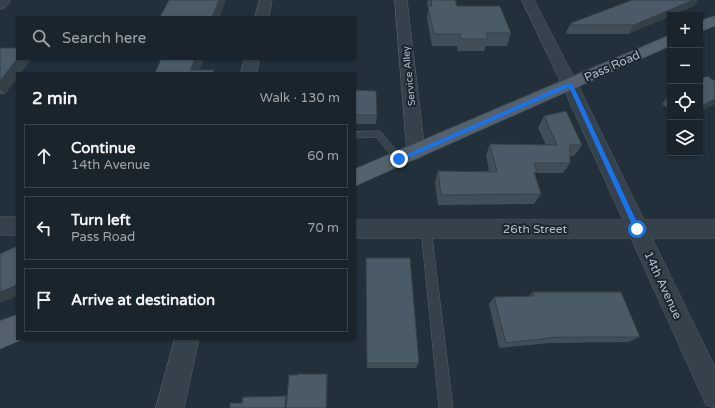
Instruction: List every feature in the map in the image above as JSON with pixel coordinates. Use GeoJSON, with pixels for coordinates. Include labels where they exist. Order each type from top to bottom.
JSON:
{"type":"FeatureCollection","features":[{"type":"Feature","properties":{"kind":"main road"},"geometry":{"type":"LineString","coordinates":[[703,26],[715,20]]}},
{"type":"Feature","properties":{"kind":"main road","name":"Pass Road"},"geometry":{"type":"LineString","coordinates":[[356,178],[667,41]]}},
{"type":"Feature","properties":{"kind":"main road"},"geometry":{"type":"LineString","coordinates":[[0,335],[16,328]]}},
{"type":"Feature","properties":{"kind":"street"},"geometry":{"type":"LineString","coordinates":[[0,5],[5,0]]}},
{"type":"Feature","properties":{"kind":"street"},"geometry":{"type":"LineString","coordinates":[[262,16],[266,0]]}},
{"type":"Feature","properties":{"kind":"street","name":"Service Alley"},"geometry":{"type":"LineString","coordinates":[[401,0],[416,152]]}},
{"type":"Feature","properties":{"kind":"street","name":"14th Avenue"},"geometry":{"type":"LineString","coordinates":[[528,0],[570,85],[715,396]]}},
{"type":"Feature","properties":{"kind":"street"},"geometry":{"type":"LineString","coordinates":[[249,72],[252,60]]}},
{"type":"Feature","properties":{"kind":"street"},"geometry":{"type":"LineString","coordinates":[[0,226],[16,226]]}},
{"type":"Feature","properties":{"kind":"street","name":"26th Street"},"geometry":{"type":"LineString","coordinates":[[356,229],[715,229]]}},
{"type":"Feature","properties":{"kind":"street"},"geometry":{"type":"LineString","coordinates":[[170,408],[187,340]]}},
{"type":"Feature","properties":{"kind":"lane"},"geometry":{"type":"LineString","coordinates":[[356,134],[378,134],[399,159]]}},
{"type":"Feature","properties":{"kind":"lane"},"geometry":{"type":"LineString","coordinates":[[426,229],[446,408]]}},
{"type":"Feature","properties":{"kind":"building"},"geometry":{"type":"Polygon","coordinates":[[[169,0],[219,0],[212,16],[161,16],[169,0]]]}},
{"type":"Feature","properties":{"kind":"building"},"geometry":{"type":"Polygon","coordinates":[[[431,0],[455,0],[457,6],[500,6],[511,33],[486,33],[488,39],[461,39],[460,34],[434,34],[428,6],[432,6],[431,0]]]}},
{"type":"Feature","properties":{"kind":"building"},"geometry":{"type":"Polygon","coordinates":[[[632,0],[693,0],[634,25],[571,25],[571,23],[632,0]]]}},
{"type":"Feature","properties":{"kind":"building"},"geometry":{"type":"Polygon","coordinates":[[[0,48],[16,48],[16,60],[0,81],[0,48]]]}},
{"type":"Feature","properties":{"kind":"building"},"geometry":{"type":"Polygon","coordinates":[[[161,60],[195,60],[190,70],[214,70],[213,72],[155,72],[161,60]]]}},
{"type":"Feature","properties":{"kind":"building"},"geometry":{"type":"Polygon","coordinates":[[[707,76],[715,81],[715,99],[703,105],[703,84],[703,78],[707,76]]]}},
{"type":"Feature","properties":{"kind":"building"},"geometry":{"type":"Polygon","coordinates":[[[356,90],[376,91],[377,115],[356,115],[356,90]]]}},
{"type":"Feature","properties":{"kind":"building"},"geometry":{"type":"Polygon","coordinates":[[[566,111],[582,145],[570,145],[570,163],[534,163],[537,172],[534,172],[541,194],[441,195],[438,171],[497,172],[490,144],[557,145],[544,116],[566,111]]]}},
{"type":"Feature","properties":{"kind":"building"},"geometry":{"type":"Polygon","coordinates":[[[16,246],[16,285],[0,292],[0,254],[16,246]]]}},
{"type":"Feature","properties":{"kind":"building"},"geometry":{"type":"Polygon","coordinates":[[[366,258],[410,258],[419,363],[367,363],[366,258]]]}},
{"type":"Feature","properties":{"kind":"building"},"geometry":{"type":"Polygon","coordinates":[[[533,292],[621,292],[640,337],[558,337],[506,343],[494,297],[534,296],[533,292]]]}},
{"type":"Feature","properties":{"kind":"building"},"geometry":{"type":"Polygon","coordinates":[[[327,374],[326,408],[286,408],[289,375],[327,374]]]}},
{"type":"Feature","properties":{"kind":"building"},"geometry":{"type":"Polygon","coordinates":[[[286,396],[285,408],[230,408],[230,403],[242,403],[243,397],[286,396]]]}},
{"type":"Feature","properties":{"kind":"route"},"geometry":{"type":"LineString","coordinates":[[399,159],[570,85],[637,229]]}}]}
